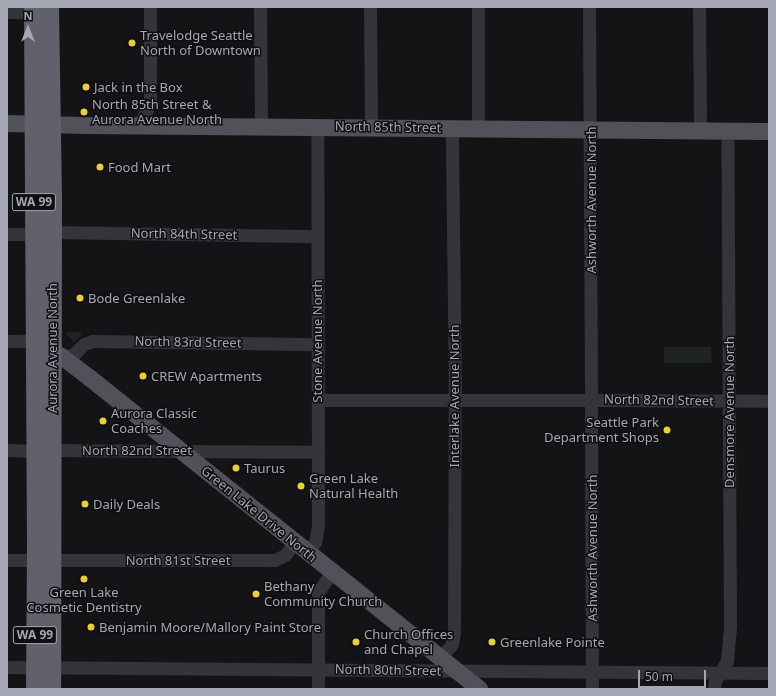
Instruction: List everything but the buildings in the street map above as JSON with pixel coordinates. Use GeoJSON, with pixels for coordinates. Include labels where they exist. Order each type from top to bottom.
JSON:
{"type":"FeatureCollection","features":[{"type":"Feature","properties":{"kind":"highway","name":"Aurora Avenue North"},"geometry":{"type":"LineString","coordinates":[[39,9],[42,124],[36,234],[51,352],[44,450],[43,667],[51,689]]}},
{"type":"Feature","properties":{"kind":"highway","name":"Aurora Avenue North"},"geometry":{"type":"LineString","coordinates":[[34,689],[43,667]]}},
{"type":"Feature","properties":{"kind":"main road","name":"North 85th Street"},"geometry":{"type":"LineString","coordinates":[[7,123],[138,126],[769,131]]}},
{"type":"Feature","properties":{"kind":"main road","name":"Green Lake Drive North"},"geometry":{"type":"LineString","coordinates":[[51,352],[181,451],[479,689]]}},
{"type":"Feature","properties":{"kind":"street"},"geometry":{"type":"LineString","coordinates":[[138,126],[147,110],[150,98],[150,7]]}},
{"type":"Feature","properties":{"kind":"street"},"geometry":{"type":"LineString","coordinates":[[260,7],[261,126]]}},
{"type":"Feature","properties":{"kind":"street"},"geometry":{"type":"LineString","coordinates":[[370,7],[371,127]]}},
{"type":"Feature","properties":{"kind":"street"},"geometry":{"type":"LineString","coordinates":[[478,7],[478,129]]}},
{"type":"Feature","properties":{"kind":"street","name":"Ashworth Avenue North"},"geometry":{"type":"LineString","coordinates":[[589,7],[592,689]]}},
{"type":"Feature","properties":{"kind":"street"},"geometry":{"type":"LineString","coordinates":[[699,7],[700,130]]}},
{"type":"Feature","properties":{"kind":"street"},"geometry":{"type":"LineString","coordinates":[[7,12],[39,9]]}},
{"type":"Feature","properties":{"kind":"street","name":"Stone Avenue North"},"geometry":{"type":"LineString","coordinates":[[301,547],[315,542],[318,531],[317,127]]}},
{"type":"Feature","properties":{"kind":"street","name":"Interlake Avenue North"},"geometry":{"type":"LineString","coordinates":[[440,658],[450,648],[454,636],[452,128]]}},
{"type":"Feature","properties":{"kind":"street","name":"Densmore Avenue North"},"geometry":{"type":"LineString","coordinates":[[714,689],[715,681],[727,661],[730,648],[730,401],[727,130]]}},
{"type":"Feature","properties":{"kind":"street","name":"North 84th Street"},"geometry":{"type":"LineString","coordinates":[[7,234],[317,236]]}},
{"type":"Feature","properties":{"kind":"street","name":"North 83rd Street"},"geometry":{"type":"LineString","coordinates":[[51,352],[76,352],[84,344],[92,340],[317,344]]}},
{"type":"Feature","properties":{"kind":"street"},"geometry":{"type":"LineString","coordinates":[[7,341],[25,341],[51,352]]}},
{"type":"Feature","properties":{"kind":"street","name":"North 82nd Street"},"geometry":{"type":"LineString","coordinates":[[318,400],[769,401]]}},
{"type":"Feature","properties":{"kind":"street","name":"North 82nd Street"},"geometry":{"type":"LineString","coordinates":[[7,450],[318,452]]}},
{"type":"Feature","properties":{"kind":"street","name":"North 81st Street"},"geometry":{"type":"LineString","coordinates":[[7,560],[275,560],[301,547]]}},
{"type":"Feature","properties":{"kind":"street"},"geometry":{"type":"LineString","coordinates":[[318,689],[318,592],[332,572]]}},
{"type":"Feature","properties":{"kind":"street","name":"North 80th Street"},"geometry":{"type":"LineString","coordinates":[[7,667],[769,673]]}},
{"type":"Feature","properties":{"kind":"shaded area"},"geometry":{"type":"Polygon","coordinates":[[[67,332],[81,332],[81,335],[74,342],[66,334],[67,332]]]}},
{"type":"Feature","properties":{"kind":"shaded area"},"geometry":{"type":"Polygon","coordinates":[[[664,347],[711,347],[712,363],[664,363],[664,347]]]}},
{"type":"Feature","properties":{"kind":"place","name":"Travelodge Seattle North of Downtown"},"geometry":{"type":"Point","coordinates":[132,43]}},
{"type":"Feature","properties":{"kind":"place","name":"Jack in the Box"},"geometry":{"type":"Point","coordinates":[86,87]}},
{"type":"Feature","properties":{"kind":"place","name":"North 85th Street & Aurora Avenue North"},"geometry":{"type":"Point","coordinates":[84,112]}},
{"type":"Feature","properties":{"kind":"place","name":"Food Mart"},"geometry":{"type":"Point","coordinates":[100,167]}},
{"type":"Feature","properties":{"kind":"place","name":"Bode Greenlake"},"geometry":{"type":"Point","coordinates":[80,298]}},
{"type":"Feature","properties":{"kind":"place","name":"CREW Apartments"},"geometry":{"type":"Point","coordinates":[143,376]}},
{"type":"Feature","properties":{"kind":"place","name":"Aurora Classic Coaches"},"geometry":{"type":"Point","coordinates":[103,421]}},
{"type":"Feature","properties":{"kind":"place","name":"Seattle Park Department Shops"},"geometry":{"type":"Point","coordinates":[667,430]}},
{"type":"Feature","properties":{"kind":"place","name":"Taurus"},"geometry":{"type":"Point","coordinates":[236,468]}},
{"type":"Feature","properties":{"kind":"place","name":"Green Lake Natural Health"},"geometry":{"type":"Point","coordinates":[301,486]}},
{"type":"Feature","properties":{"kind":"place","name":"Daily Deals"},"geometry":{"type":"Point","coordinates":[85,504]}},
{"type":"Feature","properties":{"kind":"place","name":"Green Lake Cosmetic Dentistry"},"geometry":{"type":"Point","coordinates":[84,579]}},
{"type":"Feature","properties":{"kind":"place","name":"Bethany Community Church"},"geometry":{"type":"Point","coordinates":[256,594]}},
{"type":"Feature","properties":{"kind":"place","name":"Benjamin Moore/Mallory Paint Store"},"geometry":{"type":"Point","coordinates":[91,627]}},
{"type":"Feature","properties":{"kind":"place","name":"Church Offices and Chapel"},"geometry":{"type":"Point","coordinates":[356,642]}},
{"type":"Feature","properties":{"kind":"place","name":"Greenlake Pointe"},"geometry":{"type":"Point","coordinates":[492,642]}}]}
